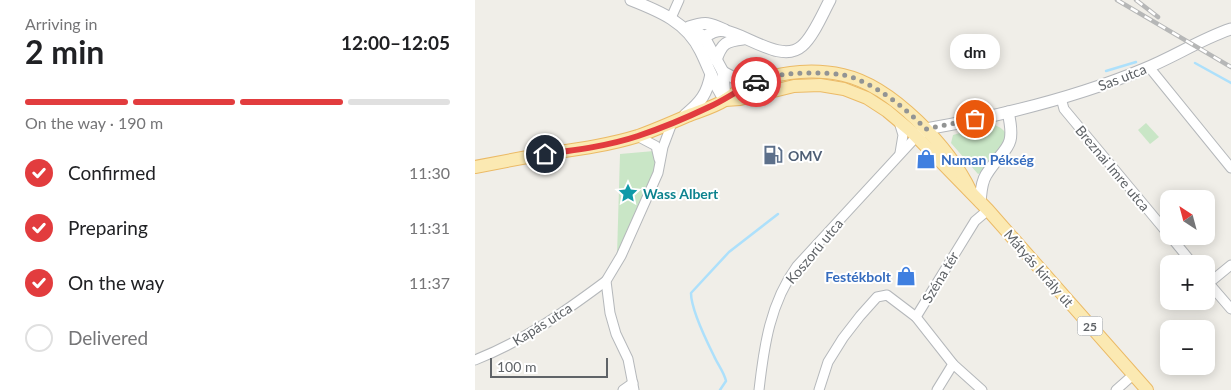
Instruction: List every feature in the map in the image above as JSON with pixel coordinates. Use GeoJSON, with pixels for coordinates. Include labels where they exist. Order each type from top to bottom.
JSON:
{"type":"FeatureCollection","features":[{"type":"Feature","properties":{"kind":"main road","name":"Mátyás király út"},"geometry":{"type":"LineString","coordinates":[[725,100],[738,90],[758,81],[790,73],[844,75],[882,93],[911,115],[921,133],[957,180],[984,206],[1147,390]]}},
{"type":"Feature","properties":{"kind":"main road","name":"Mátyás király út"},"geometry":{"type":"LineString","coordinates":[[725,100],[740,99],[794,86],[844,89],[880,106],[941,146],[965,178],[971,192]]}},
{"type":"Feature","properties":{"kind":"main road","name":"25"},"geometry":{"type":"LineString","coordinates":[[475,167],[637,136],[725,100]]}},
{"type":"Feature","properties":{"kind":"street"},"geometry":{"type":"LineString","coordinates":[[631,0],[671,18],[703,37],[723,72],[725,100]]}},
{"type":"Feature","properties":{"kind":"street"},"geometry":{"type":"LineString","coordinates":[[671,18],[679,0]]}},
{"type":"Feature","properties":{"kind":"street"},"geometry":{"type":"LineString","coordinates":[[686,28],[702,22],[711,23],[779,51],[792,52],[802,47],[830,0]]}},
{"type":"Feature","properties":{"kind":"street"},"geometry":{"type":"LineString","coordinates":[[686,28],[700,49],[716,87],[725,100]]}},
{"type":"Feature","properties":{"kind":"street","name":"Sas utca"},"geometry":{"type":"LineString","coordinates":[[921,133],[1092,89],[1149,67],[1231,28]]}},
{"type":"Feature","properties":{"kind":"street"},"geometry":{"type":"LineString","coordinates":[[700,49],[703,37],[713,32],[727,31]]}},
{"type":"Feature","properties":{"kind":"street"},"geometry":{"type":"LineString","coordinates":[[717,60],[720,48],[729,40],[745,38]]}},
{"type":"Feature","properties":{"kind":"street"},"geometry":{"type":"LineString","coordinates":[[1149,67],[1231,168]]}},
{"type":"Feature","properties":{"kind":"street"},"geometry":{"type":"LineString","coordinates":[[723,72],[740,80],[758,81]]}},
{"type":"Feature","properties":{"kind":"street"},"geometry":{"type":"LineString","coordinates":[[623,390],[634,387],[627,359],[615,334],[606,281],[621,256],[649,196],[658,173],[664,142],[676,121],[695,107],[703,98],[708,88],[711,74]]}},
{"type":"Feature","properties":{"kind":"street","name":"Breznai Imre utca"},"geometry":{"type":"LineString","coordinates":[[1061,98],[1064,109],[1160,224]]}},
{"type":"Feature","properties":{"kind":"street"},"geometry":{"type":"LineString","coordinates":[[984,206],[982,185],[985,176],[1008,146],[1012,129],[1008,112]]}},
{"type":"Feature","properties":{"kind":"street"},"geometry":{"type":"LineString","coordinates":[[897,118],[903,135],[900,154]]}},
{"type":"Feature","properties":{"kind":"street","name":"Koszorú utca"},"geometry":{"type":"LineString","coordinates":[[759,390],[766,337],[776,302],[786,280],[921,133]]}},
{"type":"Feature","properties":{"kind":"street"},"geometry":{"type":"LineString","coordinates":[[637,136],[656,146],[660,162]]}},
{"type":"Feature","properties":{"kind":"street"},"geometry":{"type":"LineString","coordinates":[[965,178],[978,180],[985,176]]}},
{"type":"Feature","properties":{"kind":"street","name":"Széna tér"},"geometry":{"type":"LineString","coordinates":[[819,390],[828,362],[843,338],[877,297],[887,295],[916,317],[984,206]]}},
{"type":"Feature","properties":{"kind":"street","name":"Breznai Imre utca"},"geometry":{"type":"LineString","coordinates":[[1177,245],[1186,255]]}},
{"type":"Feature","properties":{"kind":"street"},"geometry":{"type":"LineString","coordinates":[[1215,276],[1231,265]]}},
{"type":"Feature","properties":{"kind":"street","name":"Kapás utca"},"geometry":{"type":"LineString","coordinates":[[475,360],[499,351],[529,335],[559,316],[606,281]]}},
{"type":"Feature","properties":{"kind":"street"},"geometry":{"type":"LineString","coordinates":[[1215,290],[1231,309]]}},
{"type":"Feature","properties":{"kind":"street"},"geometry":{"type":"LineString","coordinates":[[916,317],[953,364],[981,390]]}},
{"type":"Feature","properties":{"kind":"street"},"geometry":{"type":"LineString","coordinates":[[937,390],[953,364]]}},
{"type":"Feature","properties":{"kind":"street"},"geometry":{"type":"LineString","coordinates":[[1116,390],[1133,375]]}},
{"type":"Feature","properties":{"kind":"green space"},"geometry":{"type":"Polygon","coordinates":[[[1146,123],[1159,137],[1150,144],[1138,130],[1146,123]]]}},
{"type":"Feature","properties":{"kind":"green space"},"geometry":{"type":"Polygon","coordinates":[[[991,124],[998,126],[1006,133],[1007,144],[983,172],[978,174],[951,143],[953,135],[991,124]]]}},
{"type":"Feature","properties":{"kind":"green space"},"geometry":{"type":"Polygon","coordinates":[[[654,151],[657,163],[655,175],[617,255],[620,154],[654,151]]]}},
{"type":"Feature","properties":{"kind":"waterway"},"geometry":{"type":"LineString","coordinates":[[1106,71],[1136,62]]}},
{"type":"Feature","properties":{"kind":"waterway"},"geometry":{"type":"LineString","coordinates":[[1195,63],[1231,83]]}},
{"type":"Feature","properties":{"kind":"waterway"},"geometry":{"type":"LineString","coordinates":[[720,390],[726,381],[693,307],[691,293],[729,252],[778,214]]}},
{"type":"Feature","properties":{"kind":"railway"},"geometry":{"type":"LineString","coordinates":[[1117,0],[1231,67]]}},
{"type":"Feature","properties":{"kind":"railway"},"geometry":{"type":"LineString","coordinates":[[1136,0],[1158,17]]}},
{"type":"Feature","properties":{"kind":"way so far"},"geometry":{"type":"LineString","coordinates":[[756,82],[790,73],[844,75],[882,93],[897,103],[926,129],[975,119]]}},
{"type":"Feature","properties":{"kind":"place","name":"dm"},"geometry":{"type":"Point","coordinates":[975,119]}},
{"type":"Feature","properties":{"kind":"place","name":"OMV"},"geometry":{"type":"Point","coordinates":[773,155]}},
{"type":"Feature","properties":{"kind":"place","name":"Numan Pékség"},"geometry":{"type":"Point","coordinates":[926,159]}},
{"type":"Feature","properties":{"kind":"place","name":"Wass Albert"},"geometry":{"type":"Point","coordinates":[628,193]}},
{"type":"Feature","properties":{"kind":"place","name":"Festékbolt"},"geometry":{"type":"Point","coordinates":[906,276]}},
{"type":"Feature","properties":{"kind":"route"},"geometry":{"type":"LineString","coordinates":[[545,154],[611,143],[637,136],[725,100],[738,90],[756,82]]}}]}
